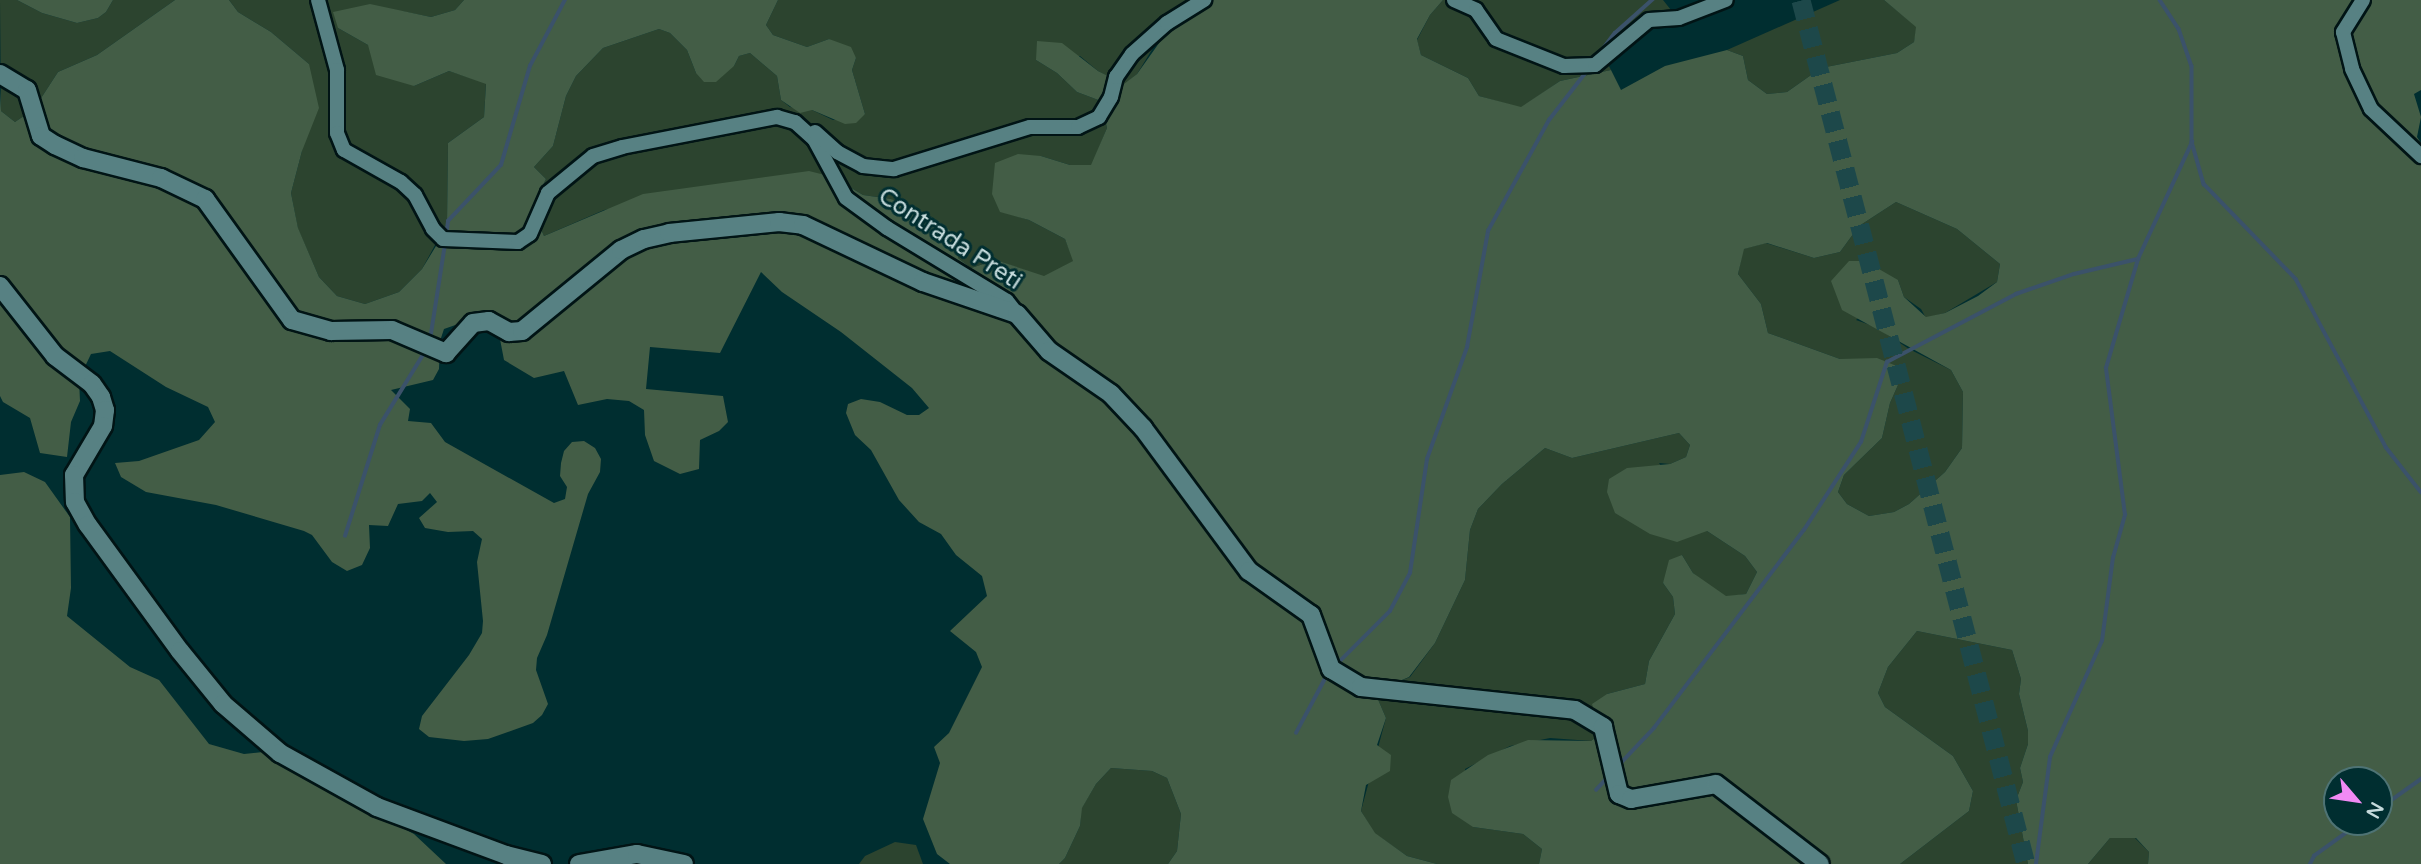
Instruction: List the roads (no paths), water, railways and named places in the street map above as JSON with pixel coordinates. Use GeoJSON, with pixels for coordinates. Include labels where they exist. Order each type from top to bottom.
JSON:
{"type":"FeatureCollection","features":[{"type":"Feature","properties":{"kind":"street"},"geometry":{"type":"LineString","coordinates":[[318,0],[337,70],[337,133],[344,149],[408,188],[415,195],[433,229],[449,239],[518,242],[530,234],[548,193],[593,156],[622,147],[777,117],[806,124],[836,152],[863,166],[894,169],[1030,127],[1078,127],[1099,117],[1111,97],[1116,76],[1132,54],[1167,23],[1204,0]]}},
{"type":"Feature","properties":{"kind":"street"},"geometry":{"type":"LineString","coordinates":[[1454,0],[1476,10],[1496,39],[1563,66],[1595,65],[1649,20],[1679,18],[1726,0]]}},
{"type":"Feature","properties":{"kind":"street"},"geometry":{"type":"LineString","coordinates":[[2363,0],[2343,32],[2352,69],[2371,109],[2421,156]]}},
{"type":"Feature","properties":{"kind":"street"},"geometry":{"type":"LineString","coordinates":[[0,74],[27,90],[41,136],[54,145],[83,158],[161,178],[205,199],[292,320],[331,331],[392,330],[446,353],[473,323],[489,321],[509,332],[522,331],[621,250],[644,239],[669,233],[779,222],[803,225],[923,282],[1017,314]]}},
{"type":"Feature","properties":{"kind":"street","name":"Contrada Preti"},"geometry":{"type":"LineString","coordinates":[[795,122],[814,139],[846,198],[887,228],[937,255],[1007,301],[1049,351],[1111,394],[1143,428],[1249,571],[1311,615],[1335,672],[1361,687],[1575,709],[1602,727],[1619,794],[1631,799],[1716,784],[1821,864]]}},
{"type":"Feature","properties":{"kind":"street"},"geometry":{"type":"LineString","coordinates":[[0,286],[55,356],[92,384],[101,397],[105,410],[103,426],[77,467],[73,482],[75,502],[88,525],[191,667],[223,704],[280,753],[377,807],[506,855],[542,864]]}},
{"type":"Feature","properties":{"kind":"street"},"geometry":{"type":"LineString","coordinates":[[579,864],[637,854],[664,857],[684,864]]}},
{"type":"Feature","properties":{"kind":"waterway"},"geometry":{"type":"LineString","coordinates":[[446,236],[448,221],[501,165],[530,66],[565,0]]}},
{"type":"Feature","properties":{"kind":"waterway"},"geometry":{"type":"LineString","coordinates":[[1602,50],[1615,33],[1652,0]]}},
{"type":"Feature","properties":{"kind":"waterway"},"geometry":{"type":"LineString","coordinates":[[2160,0],[2179,29],[2192,66],[2192,142],[2204,184],[2296,279],[2386,447],[2421,492]]}},
{"type":"Feature","properties":{"kind":"waterway"},"geometry":{"type":"LineString","coordinates":[[1336,665],[1390,611],[1410,573],[1427,459],[1467,347],[1488,231],[1549,120],[1587,71]]}},
{"type":"Feature","properties":{"kind":"waterway"},"geometry":{"type":"LineString","coordinates":[[2036,864],[2050,757],[2102,641],[2113,558],[2125,515],[2106,368],[2138,259],[2192,142]]}},
{"type":"Feature","properties":{"kind":"waterway"},"geometry":{"type":"LineString","coordinates":[[430,340],[445,244]]}},
{"type":"Feature","properties":{"kind":"waterway"},"geometry":{"type":"LineString","coordinates":[[1619,765],[1654,728],[1804,530],[1861,442],[1887,362],[2016,294],[2074,274],[2138,259]]}},
{"type":"Feature","properties":{"kind":"waterway"},"geometry":{"type":"LineString","coordinates":[[345,536],[380,425],[426,350]]}},
{"type":"Feature","properties":{"kind":"waterway"},"geometry":{"type":"LineString","coordinates":[[1296,733],[1328,673]]}},
{"type":"Feature","properties":{"kind":"waterway"},"geometry":{"type":"LineString","coordinates":[[1596,790],[1609,776]]}},
{"type":"Feature","properties":{"kind":"waterway"},"geometry":{"type":"LineString","coordinates":[[2393,799],[2421,779]]}},
{"type":"Feature","properties":{"kind":"waterway"},"geometry":{"type":"LineString","coordinates":[[2310,864],[2314,856],[2342,836]]}},
{"type":"Feature","properties":{"kind":"tunnel"},"geometry":{"type":"LineString","coordinates":[[1801,0],[2026,864]]}}]}
